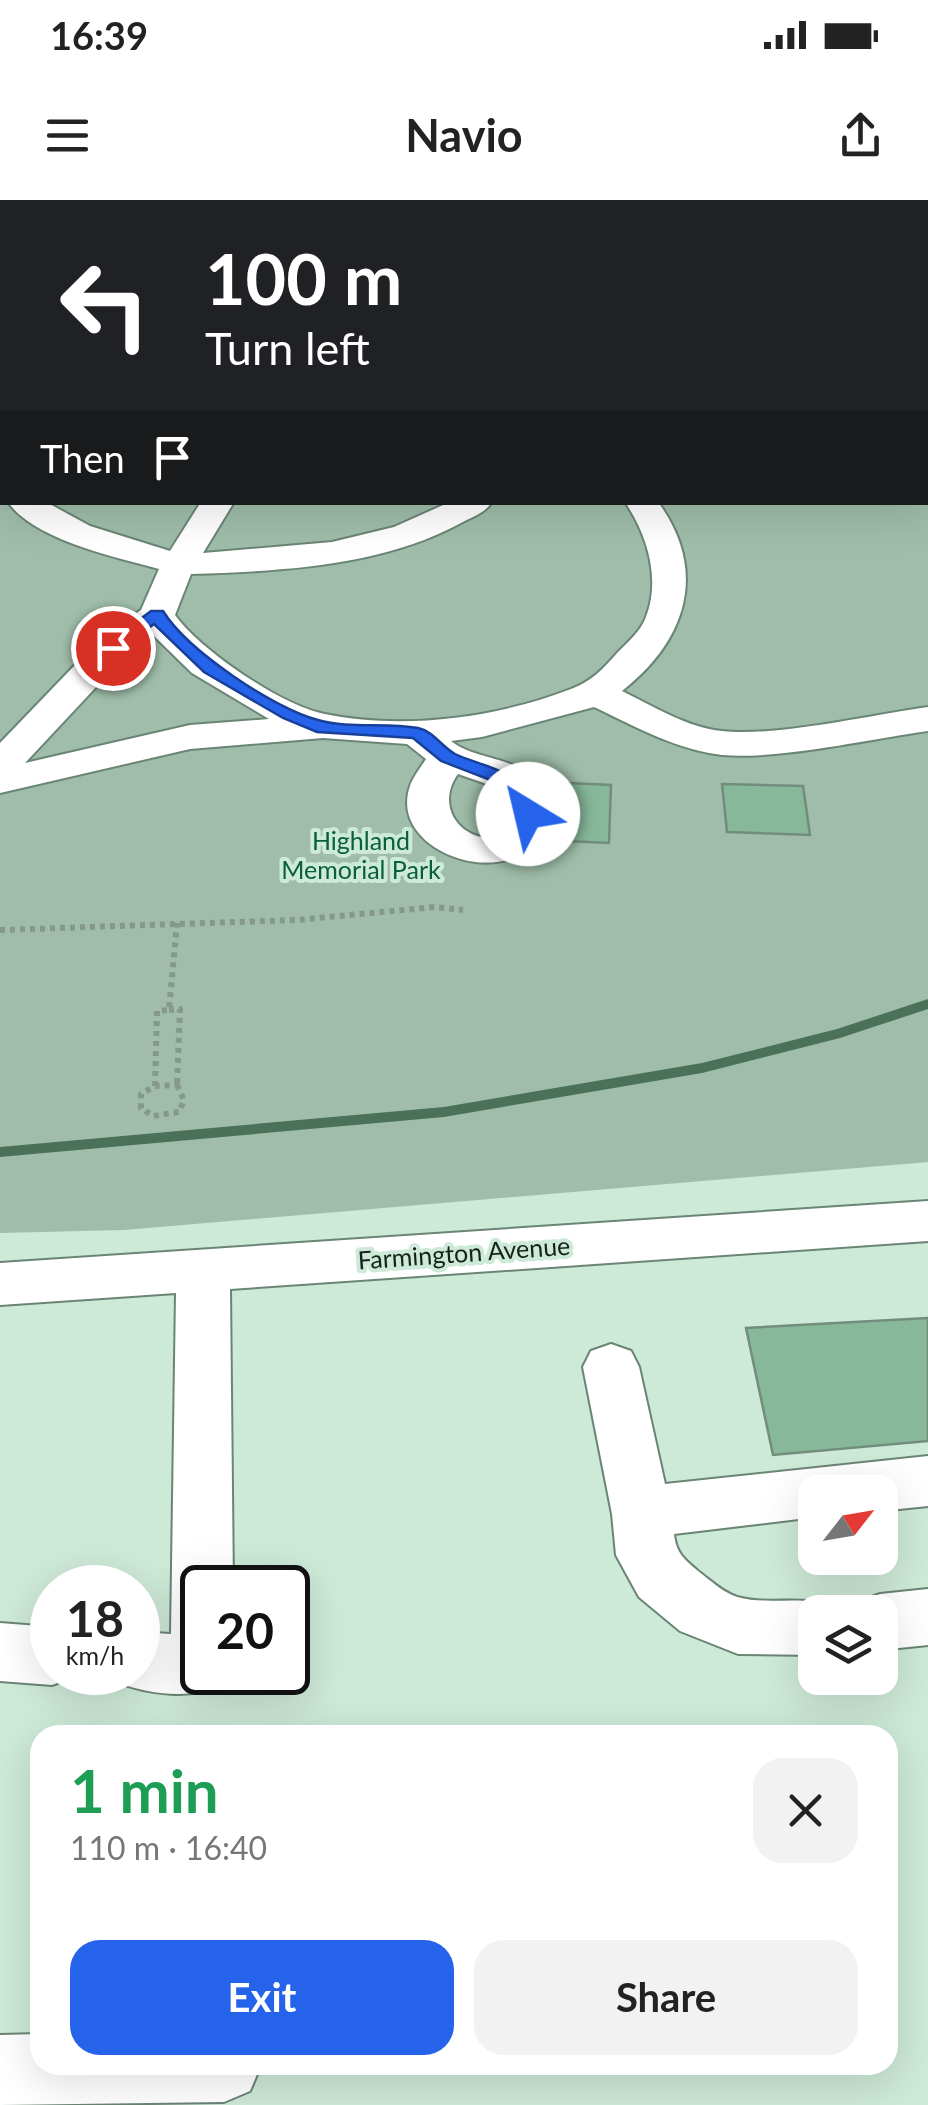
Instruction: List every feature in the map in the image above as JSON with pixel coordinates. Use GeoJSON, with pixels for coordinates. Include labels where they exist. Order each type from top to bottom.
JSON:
{"type":"FeatureCollection","features":[{"type":"Feature","properties":{"kind":"street"},"geometry":{"type":"LineString","coordinates":[[28,505],[53,522],[85,536],[179,564],[310,558],[358,549],[426,530],[471,505]]}},
{"type":"Feature","properties":{"kind":"street"},"geometry":{"type":"LineString","coordinates":[[0,766],[113,648],[157,614],[168,583],[216,505]]}},
{"type":"Feature","properties":{"kind":"street"},"geometry":{"type":"LineString","coordinates":[[0,781],[176,740],[317,726],[433,745],[482,726],[595,693],[613,681],[637,655],[665,616],[670,590],[667,561],[656,524],[643,505]]}},
{"type":"Feature","properties":{"kind":"street"},"geometry":{"type":"LineString","coordinates":[[157,614],[164,628],[210,668],[317,726]]}},
{"type":"Feature","properties":{"kind":"street"},"geometry":{"type":"LineString","coordinates":[[595,693],[681,734],[722,743],[756,744],[928,720]]}},
{"type":"Feature","properties":{"kind":"street","name":"Farmington Avenue"},"geometry":{"type":"LineString","coordinates":[[0,1284],[928,1221]]}},
{"type":"Feature","properties":{"kind":"street"},"geometry":{"type":"LineString","coordinates":[[160,1662],[202,1665],[203,1270]]}},
{"type":"Feature","properties":{"kind":"street"},"geometry":{"type":"LineString","coordinates":[[611,1367],[642,1514],[646,1555],[661,1578],[702,1611],[738,1626],[798,1628]]}},
{"type":"Feature","properties":{"kind":"street"},"geometry":{"type":"LineString","coordinates":[[642,1514],[702,1503],[928,1482]]}},
{"type":"Feature","properties":{"kind":"street"},"geometry":{"type":"LineString","coordinates":[[898,1620],[928,1617]]}},
{"type":"Feature","properties":{"kind":"street"},"geometry":{"type":"LineString","coordinates":[[0,1652],[30,1654]]}},
{"type":"Feature","properties":{"kind":"street"},"geometry":{"type":"LineString","coordinates":[[0,2072],[30,2071]]}},
{"type":"Feature","properties":{"kind":"path"},"geometry":{"type":"LineString","coordinates":[[0,930],[380,915],[436,907],[463,910]]}},
{"type":"Feature","properties":{"kind":"path"},"geometry":{"type":"LineString","coordinates":[[168,1010],[176,923]]}},
{"type":"Feature","properties":{"kind":"path"},"geometry":{"type":"LineString","coordinates":[[155,1086],[156,1011],[180,1009],[177,1085],[183,1094],[183,1106],[168,1116],[153,1116],[141,1108],[141,1094],[155,1086],[177,1085]]}},
{"type":"Feature","properties":{"kind":"green space","name":"Highland Memorial Park"},"geometry":{"type":"Polygon","coordinates":[[[0,505],[928,505],[928,1162],[124,1230],[0,1233],[0,505]]]}},
{"type":"Feature","properties":{"kind":"building"},"geometry":{"type":"Polygon","coordinates":[[[568,783],[611,785],[609,843],[566,841],[568,783]]]}},
{"type":"Feature","properties":{"kind":"building"},"geometry":{"type":"Polygon","coordinates":[[[722,784],[803,786],[810,835],[727,832],[722,784]]]}},
{"type":"Feature","properties":{"kind":"building"},"geometry":{"type":"Polygon","coordinates":[[[928,1318],[928,1441],[773,1455],[746,1328],[928,1318]]]}},
{"type":"Feature","properties":{"kind":"waterway"},"geometry":{"type":"LineString","coordinates":[[0,1152],[444,1112],[702,1068],[840,1033],[928,1004]]}},
{"type":"Feature","properties":{"kind":"route"},"geometry":{"type":"LineString","coordinates":[[113,648],[157,614],[164,628],[210,668],[289,714],[317,726],[418,734],[447,757],[513,782],[522,790],[529,805],[528,814]]}}]}
